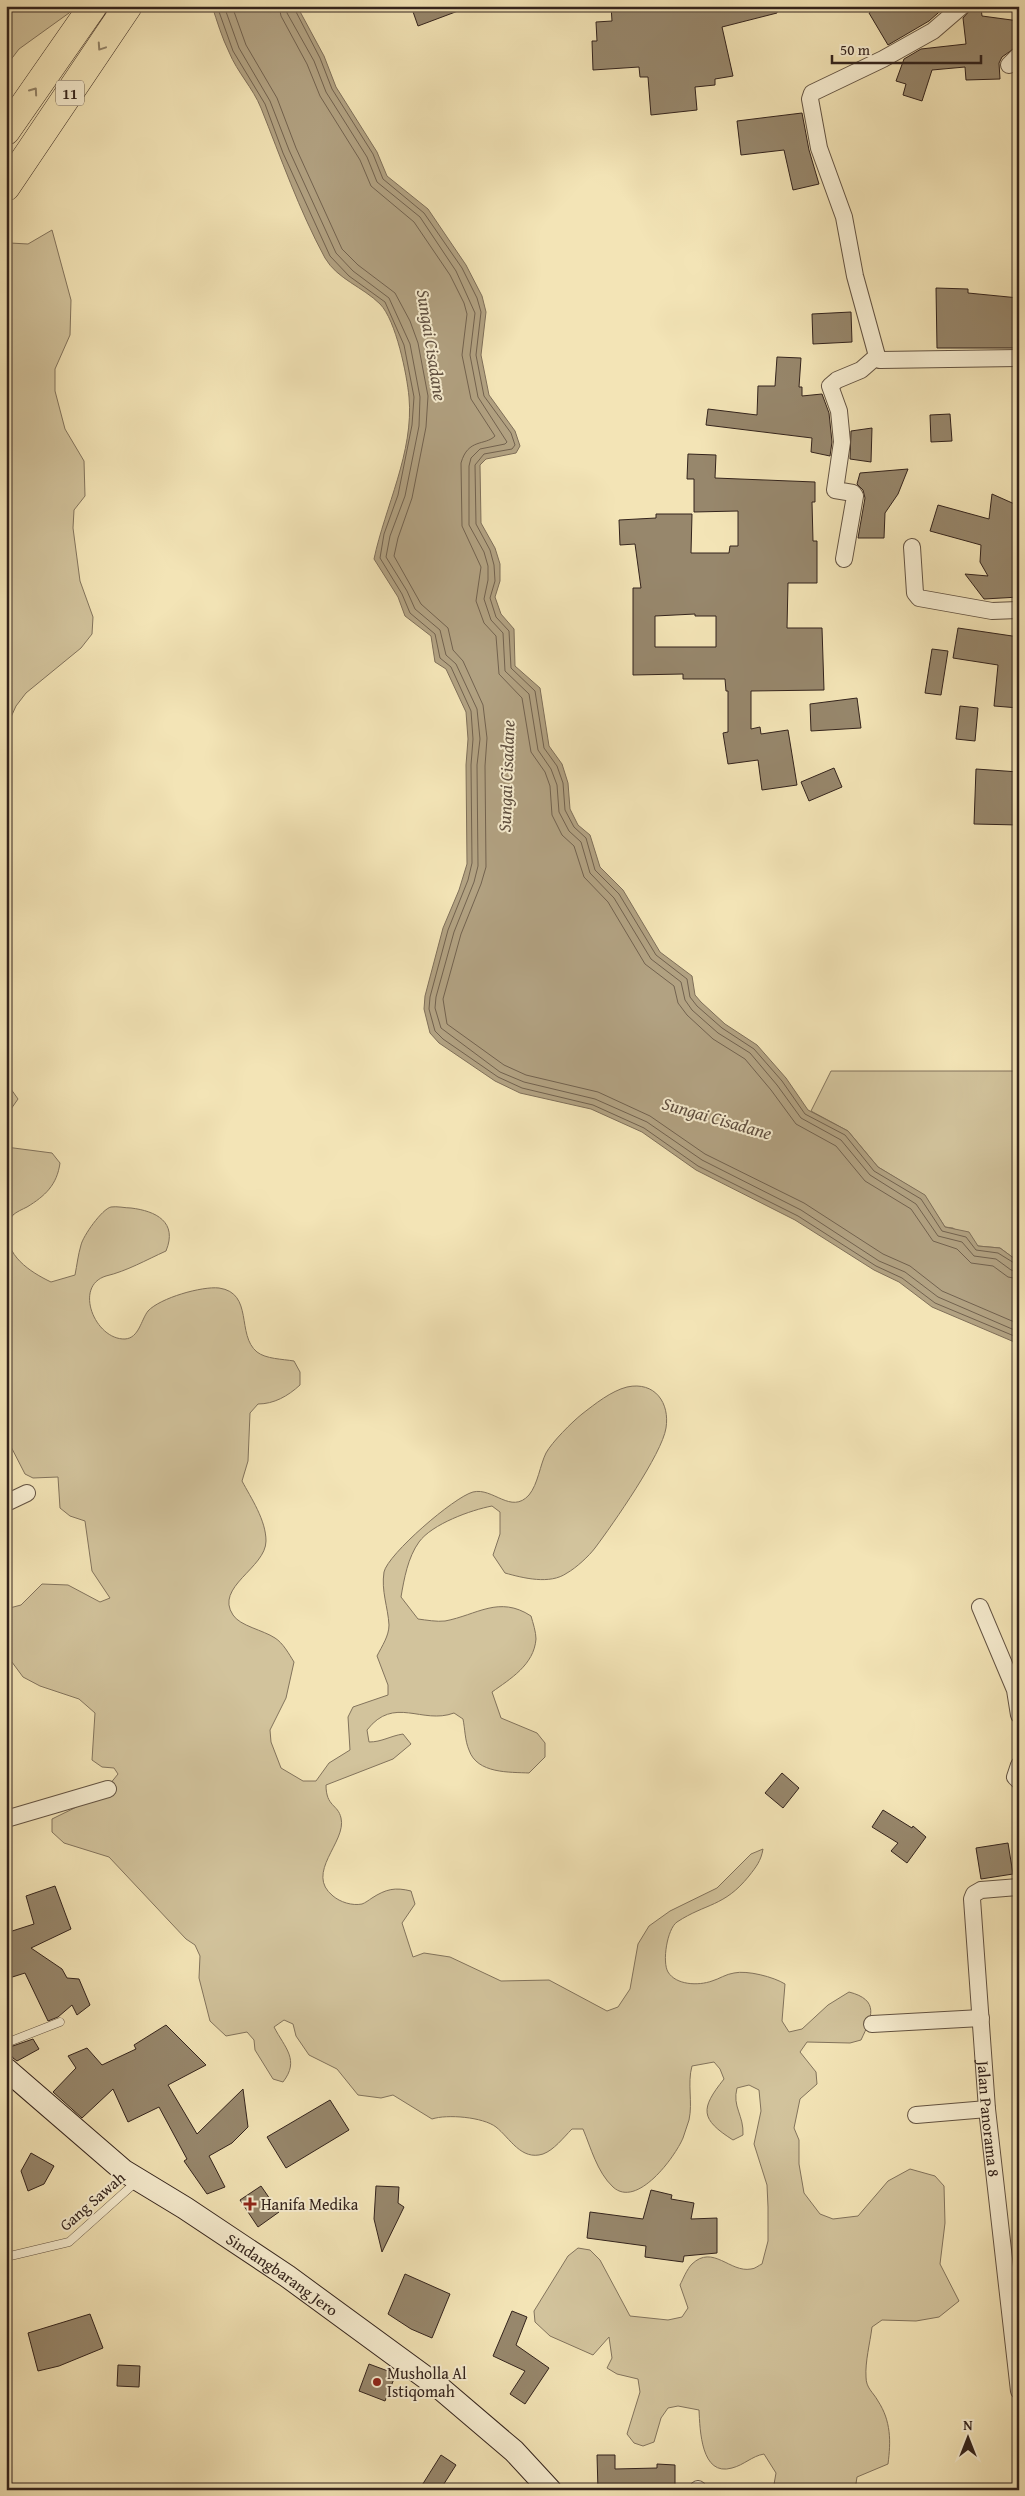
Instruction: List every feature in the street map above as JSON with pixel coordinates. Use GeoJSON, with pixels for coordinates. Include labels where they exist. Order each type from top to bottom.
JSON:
{"type":"FeatureCollection","features":[{"type":"Feature","properties":{"kind":"highway","name":"11"},"geometry":{"type":"LineString","coordinates":[[6,131],[93,6]]}},
{"type":"Feature","properties":{"kind":"highway","name":"11"},"geometry":{"type":"LineString","coordinates":[[9,184],[128,6]]}},
{"type":"Feature","properties":{"kind":"street"},"geometry":{"type":"LineString","coordinates":[[962,6],[933,31],[884,59],[812,92],[810,99],[819,148],[844,217],[855,276],[877,356],[880,360],[1019,358]]}},
{"type":"Feature","properties":{"kind":"street"},"geometry":{"type":"LineString","coordinates":[[844,559],[855,496],[853,493],[835,490],[842,442],[839,411],[830,386],[837,380],[861,370],[877,356]]}},
{"type":"Feature","properties":{"kind":"street"},"geometry":{"type":"LineString","coordinates":[[912,547],[915,592],[919,598],[992,611],[1019,610]]}},
{"type":"Feature","properties":{"kind":"street"},"geometry":{"type":"LineString","coordinates":[[6,1503],[27,1493]]}},
{"type":"Feature","properties":{"kind":"street"},"geometry":{"type":"LineString","coordinates":[[980,1607],[1015,1690],[1019,1716]]}},
{"type":"Feature","properties":{"kind":"street"},"geometry":{"type":"LineString","coordinates":[[1019,1765],[1015,1777],[1019,1781]]}},
{"type":"Feature","properties":{"kind":"street"},"geometry":{"type":"LineString","coordinates":[[6,1819],[108,1789]]}},
{"type":"Feature","properties":{"kind":"street","name":"Jalan Panorama 8"},"geometry":{"type":"LineString","coordinates":[[1019,1887],[981,1890],[974,1894],[972,1899],[987,2109],[1019,2391]]}},
{"type":"Feature","properties":{"kind":"street"},"geometry":{"type":"LineString","coordinates":[[872,2024],[981,2018]]}},
{"type":"Feature","properties":{"kind":"street","name":"Sindangbarang Jero"},"geometry":{"type":"LineString","coordinates":[[6,2069],[124,2171],[185,2208],[287,2276],[433,2383],[514,2451],[550,2490]]}},
{"type":"Feature","properties":{"kind":"street"},"geometry":{"type":"LineString","coordinates":[[916,2115],[987,2109]]}},
{"type":"Feature","properties":{"kind":"lane"},"geometry":{"type":"LineString","coordinates":[[6,2043],[60,2022]]}},
{"type":"Feature","properties":{"kind":"lane","name":"Gang Sawah"},"geometry":{"type":"LineString","coordinates":[[6,2258],[69,2242],[138,2180]]}},
{"type":"Feature","properties":{"kind":"shaded area"},"geometry":{"type":"Polygon","coordinates":[[[6,6],[75,6],[69,13],[19,49],[6,66],[6,6]]]}},
{"type":"Feature","properties":{"kind":"shaded area"},"geometry":{"type":"Polygon","coordinates":[[[52,230],[71,300],[70,335],[55,369],[55,391],[65,429],[84,461],[85,496],[74,510],[73,528],[80,581],[93,617],[92,634],[81,648],[26,693],[16,706],[6,728],[6,246],[10,243],[28,244],[52,230]]]}},
{"type":"Feature","properties":{"kind":"shaded area"},"geometry":{"type":"Polygon","coordinates":[[[831,1071],[1019,1071],[1019,1262],[1000,1248],[978,1246],[953,1228],[945,1227],[924,1195],[878,1167],[848,1131],[811,1111],[831,1071]]]}},
{"type":"Feature","properties":{"kind":"shaded area"},"geometry":{"type":"Polygon","coordinates":[[[6,1082],[18,1099],[11,1109],[6,1109],[6,1082]]]}},
{"type":"Feature","properties":{"kind":"shaded area"},"geometry":{"type":"Polygon","coordinates":[[[6,1147],[52,1153],[60,1163],[56,1178],[45,1194],[13,1215],[8,1227],[8,1238],[14,1255],[27,1268],[51,1282],[75,1275],[82,1241],[93,1223],[111,1207],[131,1208],[149,1212],[156,1215],[167,1225],[169,1241],[166,1251],[106,1276],[96,1282],[91,1290],[92,1312],[97,1322],[105,1331],[114,1337],[130,1338],[137,1332],[148,1311],[154,1306],[171,1297],[192,1291],[219,1288],[230,1291],[237,1298],[241,1306],[247,1336],[257,1352],[269,1357],[294,1361],[300,1372],[300,1385],[286,1396],[275,1401],[258,1404],[250,1413],[248,1461],[242,1481],[261,1517],[266,1541],[264,1551],[258,1560],[235,1586],[230,1595],[229,1605],[236,1619],[278,1640],[294,1662],[286,1698],[270,1730],[271,1742],[281,1768],[303,1781],[316,1781],[329,1763],[350,1750],[348,1717],[353,1707],[388,1695],[388,1685],[377,1656],[389,1629],[383,1586],[384,1572],[388,1564],[409,1540],[452,1504],[473,1492],[488,1493],[509,1502],[522,1500],[529,1495],[537,1480],[546,1453],[553,1443],[578,1418],[609,1395],[627,1387],[645,1387],[653,1391],[663,1402],[666,1410],[666,1428],[663,1440],[647,1471],[595,1548],[582,1562],[567,1573],[560,1577],[545,1580],[505,1573],[493,1555],[500,1534],[500,1512],[492,1506],[452,1519],[433,1529],[419,1542],[409,1561],[401,1597],[418,1619],[445,1621],[488,1608],[498,1607],[509,1607],[531,1616],[536,1639],[531,1656],[520,1670],[492,1692],[501,1718],[537,1733],[545,1743],[545,1757],[529,1773],[504,1772],[486,1768],[473,1758],[467,1743],[463,1719],[454,1713],[442,1716],[398,1712],[387,1714],[377,1720],[367,1730],[369,1742],[403,1734],[411,1744],[393,1759],[326,1785],[328,1797],[341,1818],[341,1827],[324,1868],[323,1877],[325,1887],[333,1896],[350,1904],[362,1904],[391,1890],[411,1891],[415,1904],[402,1923],[413,1957],[424,1953],[450,1957],[501,1981],[549,1980],[607,2011],[618,2007],[630,1989],[638,1944],[649,1926],[670,1911],[717,1888],[751,1854],[763,1849],[760,1860],[754,1870],[731,1894],[687,1916],[673,1926],[666,1946],[665,1961],[668,1972],[676,1980],[694,1984],[706,1983],[728,1974],[739,1972],[760,1975],[780,1981],[785,1984],[782,2021],[789,2032],[802,2029],[828,2005],[849,1992],[859,1995],[866,2000],[871,2010],[868,2024],[861,2040],[850,2043],[807,2042],[800,2052],[816,2072],[817,2084],[800,2099],[794,2128],[799,2140],[799,2164],[804,2193],[820,2214],[833,2219],[858,2216],[888,2181],[910,2169],[935,2176],[944,2186],[945,2223],[940,2264],[959,2301],[939,2317],[916,2321],[882,2320],[872,2327],[866,2365],[866,2381],[878,2401],[888,2424],[890,2439],[889,2456],[888,2464],[857,2477],[855,2490],[773,2490],[776,2473],[764,2454],[732,2468],[722,2469],[714,2466],[704,2450],[699,2410],[678,2406],[668,2408],[661,2418],[654,2442],[643,2446],[634,2443],[627,2434],[640,2392],[638,2379],[617,2374],[607,2368],[612,2358],[609,2337],[593,2355],[550,2336],[535,2322],[534,2311],[568,2256],[578,2248],[590,2250],[600,2260],[630,2316],[668,2320],[682,2317],[688,2308],[680,2285],[690,2266],[700,2259],[714,2258],[743,2269],[752,2269],[762,2264],[768,2241],[768,2207],[767,2185],[754,2144],[761,2111],[759,2090],[749,2085],[737,2088],[736,2101],[742,2122],[743,2135],[733,2140],[714,2126],[707,2113],[711,2098],[724,2079],[720,2069],[714,2062],[692,2066],[689,2120],[679,2146],[664,2168],[654,2178],[644,2186],[633,2191],[623,2192],[613,2187],[607,2181],[595,2160],[583,2129],[572,2129],[551,2150],[543,2154],[528,2154],[516,2147],[496,2127],[483,2121],[455,2117],[432,2119],[393,2095],[381,2098],[358,2095],[337,2069],[309,2055],[296,2036],[293,2024],[284,2020],[274,2027],[289,2054],[291,2060],[290,2067],[283,2082],[273,2079],[255,2050],[254,2040],[247,2032],[226,2036],[210,2021],[199,1978],[200,1956],[195,1945],[186,1939],[109,1857],[64,1843],[52,1832],[52,1819],[101,1795],[118,1774],[114,1768],[102,1767],[92,1760],[95,1713],[79,1699],[40,1686],[23,1677],[6,1654],[6,1609],[21,1605],[42,1584],[68,1585],[100,1602],[110,1598],[92,1571],[85,1521],[70,1516],[60,1508],[58,1477],[33,1478],[25,1474],[6,1437],[6,1147]]]}},
{"type":"Feature","properties":{"kind":"water","name":"Sungai Cisadane"},"geometry":{"type":"Polygon","coordinates":[[[212,6],[297,6],[324,56],[336,87],[377,152],[387,176],[428,209],[466,265],[482,296],[486,312],[481,355],[489,395],[515,431],[520,446],[516,453],[486,459],[480,465],[481,523],[495,548],[500,564],[500,581],[495,597],[501,614],[514,629],[515,666],[540,688],[549,746],[562,764],[568,783],[570,809],[578,825],[590,835],[600,867],[623,890],[660,952],[692,976],[695,995],[725,1024],[757,1045],[786,1078],[808,1110],[848,1131],[878,1167],[925,1195],[945,1227],[969,1232],[978,1246],[1000,1248],[1019,1262],[1019,1344],[932,1307],[899,1282],[874,1270],[795,1220],[696,1170],[642,1132],[591,1109],[520,1093],[495,1081],[439,1043],[430,1033],[424,1009],[425,996],[443,928],[459,890],[467,864],[466,765],[468,739],[466,712],[446,669],[435,662],[431,636],[405,616],[398,597],[374,559],[398,479],[407,438],[409,397],[406,375],[396,335],[386,312],[373,298],[336,272],[325,258],[299,203],[258,101],[226,47],[212,6]]]}},
{"type":"Feature","properties":{"kind":"building"},"geometry":{"type":"Polygon","coordinates":[[[411,6],[466,6],[466,8],[418,26],[411,6]]]}},
{"type":"Feature","properties":{"kind":"building"},"geometry":{"type":"Polygon","coordinates":[[[611,6],[777,6],[777,13],[722,27],[733,76],[715,79],[715,85],[695,87],[697,110],[651,115],[648,77],[640,77],[639,67],[593,70],[592,41],[597,41],[596,22],[612,21],[611,6]]]}},
{"type":"Feature","properties":{"kind":"building"},"geometry":{"type":"Polygon","coordinates":[[[879,6],[946,6],[929,21],[888,45],[869,13],[879,6]]]}},
{"type":"Feature","properties":{"kind":"building"},"geometry":{"type":"Polygon","coordinates":[[[972,8],[981,8],[982,16],[1019,21],[1019,45],[1002,57],[999,63],[1000,79],[966,80],[965,67],[932,70],[922,101],[903,95],[906,84],[896,81],[904,59],[921,49],[966,44],[963,18],[972,8]]]}},
{"type":"Feature","properties":{"kind":"building"},"geometry":{"type":"Polygon","coordinates":[[[802,113],[809,150],[819,184],[793,190],[784,150],[741,155],[737,121],[802,113]]]}},
{"type":"Feature","properties":{"kind":"building"},"geometry":{"type":"Polygon","coordinates":[[[936,288],[968,289],[968,293],[1019,298],[1019,348],[937,348],[936,288]]]}},
{"type":"Feature","properties":{"kind":"building"},"geometry":{"type":"Polygon","coordinates":[[[851,312],[852,342],[813,344],[812,314],[851,312]]]}},
{"type":"Feature","properties":{"kind":"building"},"geometry":{"type":"Polygon","coordinates":[[[777,357],[801,358],[799,387],[802,387],[802,396],[822,394],[829,413],[832,442],[830,456],[811,452],[812,438],[706,425],[708,409],[757,415],[758,386],[775,386],[777,357]]]}},
{"type":"Feature","properties":{"kind":"building"},"geometry":{"type":"Polygon","coordinates":[[[950,414],[952,441],[931,442],[930,415],[950,414]]]}},
{"type":"Feature","properties":{"kind":"building"},"geometry":{"type":"Polygon","coordinates":[[[872,428],[871,462],[850,459],[851,431],[872,428]]]}},
{"type":"Feature","properties":{"kind":"building"},"geometry":{"type":"Polygon","coordinates":[[[688,454],[716,455],[715,478],[815,482],[815,502],[812,502],[813,541],[817,541],[817,583],[788,583],[787,628],[822,628],[824,690],[751,691],[751,729],[760,727],[761,734],[788,730],[797,785],[762,790],[758,760],[728,764],[723,733],[728,732],[728,691],[726,691],[725,679],[683,679],[683,674],[633,675],[633,588],[641,588],[635,544],[620,545],[619,520],[656,518],[656,514],[692,514],[691,553],[729,553],[730,546],[738,546],[738,511],[694,512],[694,479],[687,479],[688,454]],[[695,614],[655,616],[655,647],[716,647],[716,616],[695,616],[695,614]]]}},
{"type":"Feature","properties":{"kind":"building"},"geometry":{"type":"Polygon","coordinates":[[[908,469],[898,494],[885,513],[884,538],[858,538],[865,498],[863,490],[857,484],[860,473],[908,469]]]}},
{"type":"Feature","properties":{"kind":"building"},"geometry":{"type":"Polygon","coordinates":[[[992,494],[1019,506],[1019,597],[984,599],[965,574],[988,576],[980,562],[981,545],[930,531],[938,505],[989,519],[992,494]]]}},
{"type":"Feature","properties":{"kind":"building"},"geometry":{"type":"Polygon","coordinates":[[[958,628],[1019,637],[1019,708],[994,706],[998,665],[953,658],[958,628]]]}},
{"type":"Feature","properties":{"kind":"building"},"geometry":{"type":"Polygon","coordinates":[[[932,649],[948,651],[941,695],[925,693],[932,649]]]}},
{"type":"Feature","properties":{"kind":"building"},"geometry":{"type":"Polygon","coordinates":[[[857,698],[861,728],[811,731],[810,704],[857,698]]]}},
{"type":"Feature","properties":{"kind":"building"},"geometry":{"type":"Polygon","coordinates":[[[960,706],[978,708],[975,741],[956,739],[960,706]]]}},
{"type":"Feature","properties":{"kind":"building"},"geometry":{"type":"Polygon","coordinates":[[[834,768],[842,787],[809,801],[801,782],[834,768]]]}},
{"type":"Feature","properties":{"kind":"building"},"geometry":{"type":"Polygon","coordinates":[[[976,769],[1019,772],[1019,825],[974,824],[976,769]]]}},
{"type":"Feature","properties":{"kind":"building"},"geometry":{"type":"Polygon","coordinates":[[[782,1773],[799,1788],[783,1808],[765,1793],[782,1773]]]}},
{"type":"Feature","properties":{"kind":"building"},"geometry":{"type":"Polygon","coordinates":[[[883,1810],[912,1828],[913,1826],[926,1837],[907,1863],[891,1851],[898,1843],[872,1827],[883,1810]]]}},
{"type":"Feature","properties":{"kind":"building"},"geometry":{"type":"Polygon","coordinates":[[[1008,1843],[1013,1874],[981,1879],[976,1848],[1008,1843]]]}},
{"type":"Feature","properties":{"kind":"building"},"geometry":{"type":"Polygon","coordinates":[[[55,1886],[71,1929],[31,1948],[62,1969],[67,1978],[79,1979],[90,2005],[77,2015],[72,2005],[58,2017],[48,2021],[25,1973],[6,1979],[6,1933],[34,1924],[26,1896],[55,1886]]]}},
{"type":"Feature","properties":{"kind":"building"},"geometry":{"type":"Polygon","coordinates":[[[166,2025],[206,2065],[168,2085],[197,2134],[243,2089],[248,2127],[232,2143],[209,2156],[225,2187],[207,2194],[184,2161],[187,2159],[159,2107],[128,2122],[113,2089],[82,2118],[53,2092],[76,2068],[68,2056],[87,2048],[102,2065],[136,2049],[134,2045],[166,2025]]]}},
{"type":"Feature","properties":{"kind":"building"},"geometry":{"type":"Polygon","coordinates":[[[33,2039],[39,2049],[17,2061],[13,2058],[7,2048],[33,2039]]]}},
{"type":"Feature","properties":{"kind":"building"},"geometry":{"type":"Polygon","coordinates":[[[330,2100],[349,2130],[286,2168],[267,2137],[330,2100]]]}},
{"type":"Feature","properties":{"kind":"building"},"geometry":{"type":"Polygon","coordinates":[[[31,2153],[54,2166],[44,2184],[28,2191],[21,2171],[31,2153]]]}},
{"type":"Feature","properties":{"kind":"building"},"geometry":{"type":"Polygon","coordinates":[[[261,2186],[279,2212],[258,2227],[240,2200],[261,2186]]]}},
{"type":"Feature","properties":{"kind":"building"},"geometry":{"type":"Polygon","coordinates":[[[376,2186],[399,2187],[398,2203],[404,2207],[382,2252],[374,2219],[376,2186]]]}},
{"type":"Feature","properties":{"kind":"building"},"geometry":{"type":"Polygon","coordinates":[[[651,2190],[672,2195],[671,2199],[694,2203],[691,2219],[717,2218],[717,2253],[684,2256],[683,2262],[645,2257],[646,2246],[587,2238],[590,2212],[643,2219],[651,2190]]]}},
{"type":"Feature","properties":{"kind":"building"},"geometry":{"type":"Polygon","coordinates":[[[405,2274],[450,2294],[432,2338],[411,2329],[388,2314],[405,2274]]]}},
{"type":"Feature","properties":{"kind":"building"},"geometry":{"type":"Polygon","coordinates":[[[512,2311],[527,2317],[516,2345],[549,2368],[525,2404],[510,2394],[525,2371],[493,2356],[512,2311]]]}},
{"type":"Feature","properties":{"kind":"building"},"geometry":{"type":"Polygon","coordinates":[[[90,2314],[103,2348],[59,2366],[38,2371],[28,2333],[90,2314]]]}},
{"type":"Feature","properties":{"kind":"building","name":"Musholla Al Istiqomah"},"geometry":{"type":"Polygon","coordinates":[[[369,2364],[396,2374],[385,2401],[359,2391],[369,2364]]]}},
{"type":"Feature","properties":{"kind":"building"},"geometry":{"type":"Polygon","coordinates":[[[118,2365],[140,2366],[139,2387],[117,2386],[118,2365]]]}},
{"type":"Feature","properties":{"kind":"building"},"geometry":{"type":"Polygon","coordinates":[[[441,2455],[456,2465],[440,2490],[419,2490],[441,2455]]]}},
{"type":"Feature","properties":{"kind":"building"},"geometry":{"type":"Polygon","coordinates":[[[597,2455],[615,2455],[615,2469],[657,2468],[657,2464],[675,2465],[675,2490],[598,2490],[597,2455]]]}},
{"type":"Feature","properties":{"kind":"place","name":"Hanifa Medika"},"geometry":{"type":"Point","coordinates":[250,2204]}},
{"type":"Feature","properties":{"kind":"place","name":"Musholla Al Istiqomah"},"geometry":{"type":"Point","coordinates":[377,2382]}}]}
